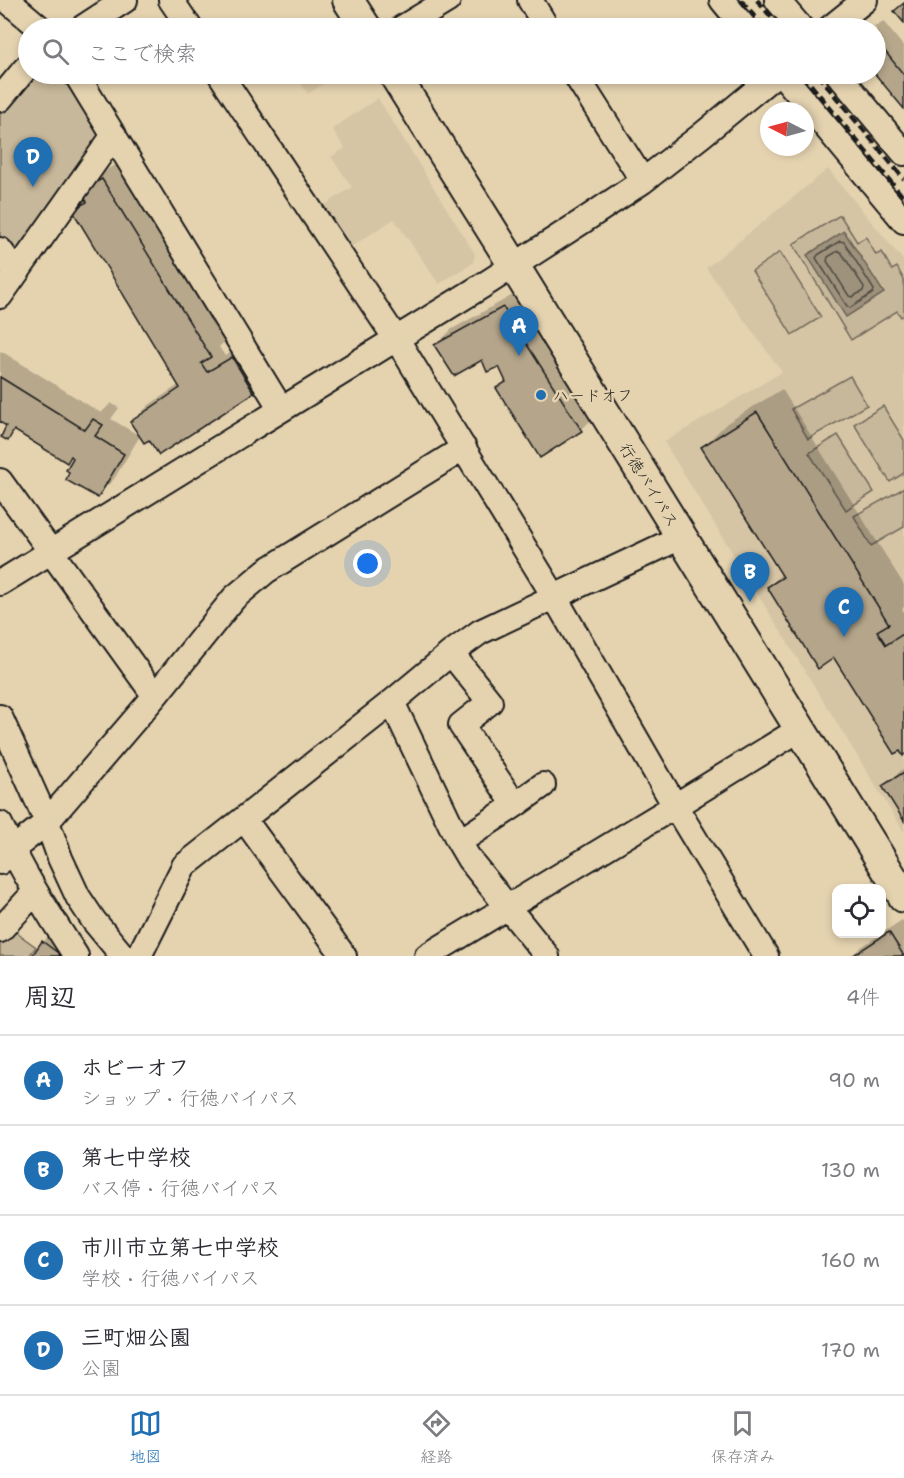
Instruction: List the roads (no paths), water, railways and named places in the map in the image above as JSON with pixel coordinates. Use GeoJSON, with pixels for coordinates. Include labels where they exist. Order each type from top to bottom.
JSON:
{"type":"FeatureCollection","features":[{"type":"Feature","properties":{"kind":"main road"},"geometry":{"type":"LineString","coordinates":[[348,0],[360,18]]}},
{"type":"Feature","properties":{"kind":"main road","name":"行徳バイパス"},"geometry":{"type":"LineString","coordinates":[[400,84],[904,897]]}},
{"type":"Feature","properties":{"kind":"street"},"geometry":{"type":"LineString","coordinates":[[7,0],[28,18]]}},
{"type":"Feature","properties":{"kind":"street"},"geometry":{"type":"LineString","coordinates":[[97,18],[125,0]]}},
{"type":"Feature","properties":{"kind":"street"},"geometry":{"type":"LineString","coordinates":[[171,0],[183,18]]}},
{"type":"Feature","properties":{"kind":"street"},"geometry":{"type":"LineString","coordinates":[[418,18],[448,0]]}},
{"type":"Feature","properties":{"kind":"street"},"geometry":{"type":"LineString","coordinates":[[530,0],[542,18]]}},
{"type":"Feature","properties":{"kind":"street"},"geometry":{"type":"LineString","coordinates":[[722,0],[737,18]]}},
{"type":"Feature","properties":{"kind":"street"},"geometry":{"type":"LineString","coordinates":[[777,0],[792,18]]}},
{"type":"Feature","properties":{"kind":"street"},"geometry":{"type":"LineString","coordinates":[[842,18],[865,0]]}},
{"type":"Feature","properties":{"kind":"street"},"geometry":{"type":"LineString","coordinates":[[0,99],[18,77]]}},
{"type":"Feature","properties":{"kind":"street"},"geometry":{"type":"LineString","coordinates":[[82,84],[281,409]]}},
{"type":"Feature","properties":{"kind":"street"},"geometry":{"type":"LineString","coordinates":[[227,84],[396,338],[554,596],[675,806],[766,956]]}},
{"type":"Feature","properties":{"kind":"street"},"geometry":{"type":"LineString","coordinates":[[582,84],[643,181]]}},
{"type":"Feature","properties":{"kind":"street"},"geometry":{"type":"LineString","coordinates":[[0,583],[514,265],[643,181],[764,84]]}},
{"type":"Feature","properties":{"kind":"street"},"geometry":{"type":"LineString","coordinates":[[790,84],[904,221]]}},
{"type":"Feature","properties":{"kind":"street"},"geometry":{"type":"LineString","coordinates":[[846,84],[904,153]]}},
{"type":"Feature","properties":{"kind":"street"},"geometry":{"type":"LineString","coordinates":[[0,296],[114,135]]}},
{"type":"Feature","properties":{"kind":"street"},"geometry":{"type":"LineString","coordinates":[[0,250],[16,272]]}},
{"type":"Feature","properties":{"kind":"street"},"geometry":{"type":"LineString","coordinates":[[6,856],[47,822],[155,696],[234,598],[266,571],[464,448]]}},
{"type":"Feature","properties":{"kind":"street"},"geometry":{"type":"LineString","coordinates":[[0,481],[155,696]]}},
{"type":"Feature","properties":{"kind":"street"},"geometry":{"type":"LineString","coordinates":[[139,956],[184,866],[451,653],[480,632],[681,537]]}},
{"type":"Feature","properties":{"kind":"street"},"geometry":{"type":"LineString","coordinates":[[451,653],[490,702],[460,725],[515,805]]}},
{"type":"Feature","properties":{"kind":"street"},"geometry":{"type":"LineString","coordinates":[[392,702],[469,859],[547,956]]}},
{"type":"Feature","properties":{"kind":"street"},"geometry":{"type":"LineString","coordinates":[[0,717],[78,897],[94,921],[123,956]]}},
{"type":"Feature","properties":{"kind":"street"},"geometry":{"type":"LineString","coordinates":[[427,956],[800,729]]}},
{"type":"Feature","properties":{"kind":"street"},"geometry":{"type":"LineString","coordinates":[[459,842],[543,785]]}},
{"type":"Feature","properties":{"kind":"street"},"geometry":{"type":"LineString","coordinates":[[244,819],[344,956]]}},
{"type":"Feature","properties":{"kind":"street"},"geometry":{"type":"LineString","coordinates":[[0,824],[6,856],[35,892],[76,956]]}},
{"type":"Feature","properties":{"kind":"street"},"geometry":{"type":"LineString","coordinates":[[0,930],[35,892]]}},
{"type":"Feature","properties":{"kind":"water"},"geometry":{"type":"Polygon","coordinates":[[[844,231],[884,293],[846,317],[807,255],[844,231]]]}},
{"type":"Feature","properties":{"kind":"railway"},"geometry":{"type":"LineString","coordinates":[[741,0],[756,18]]}},
{"type":"Feature","properties":{"kind":"railway"},"geometry":{"type":"LineString","coordinates":[[757,0],[772,18]]}},
{"type":"Feature","properties":{"kind":"railway"},"geometry":{"type":"LineString","coordinates":[[810,84],[904,198]]}},
{"type":"Feature","properties":{"kind":"railway"},"geometry":{"type":"LineString","coordinates":[[825,84],[904,179]]}},
{"type":"Feature","properties":{"kind":"place","name":"三町畑公園"},"geometry":{"type":"Point","coordinates":[33,187]}},
{"type":"Feature","properties":{"kind":"place","name":"ホビーオフ"},"geometry":{"type":"Point","coordinates":[519,356]}},
{"type":"Feature","properties":{"kind":"place","name":"ハードオフ"},"geometry":{"type":"Point","coordinates":[541,395]}},
{"type":"Feature","properties":{"kind":"place","name":"第七中学校"},"geometry":{"type":"Point","coordinates":[750,602]}},
{"type":"Feature","properties":{"kind":"place","name":"市川市立第七中学校"},"geometry":{"type":"Point","coordinates":[844,637]}}]}
